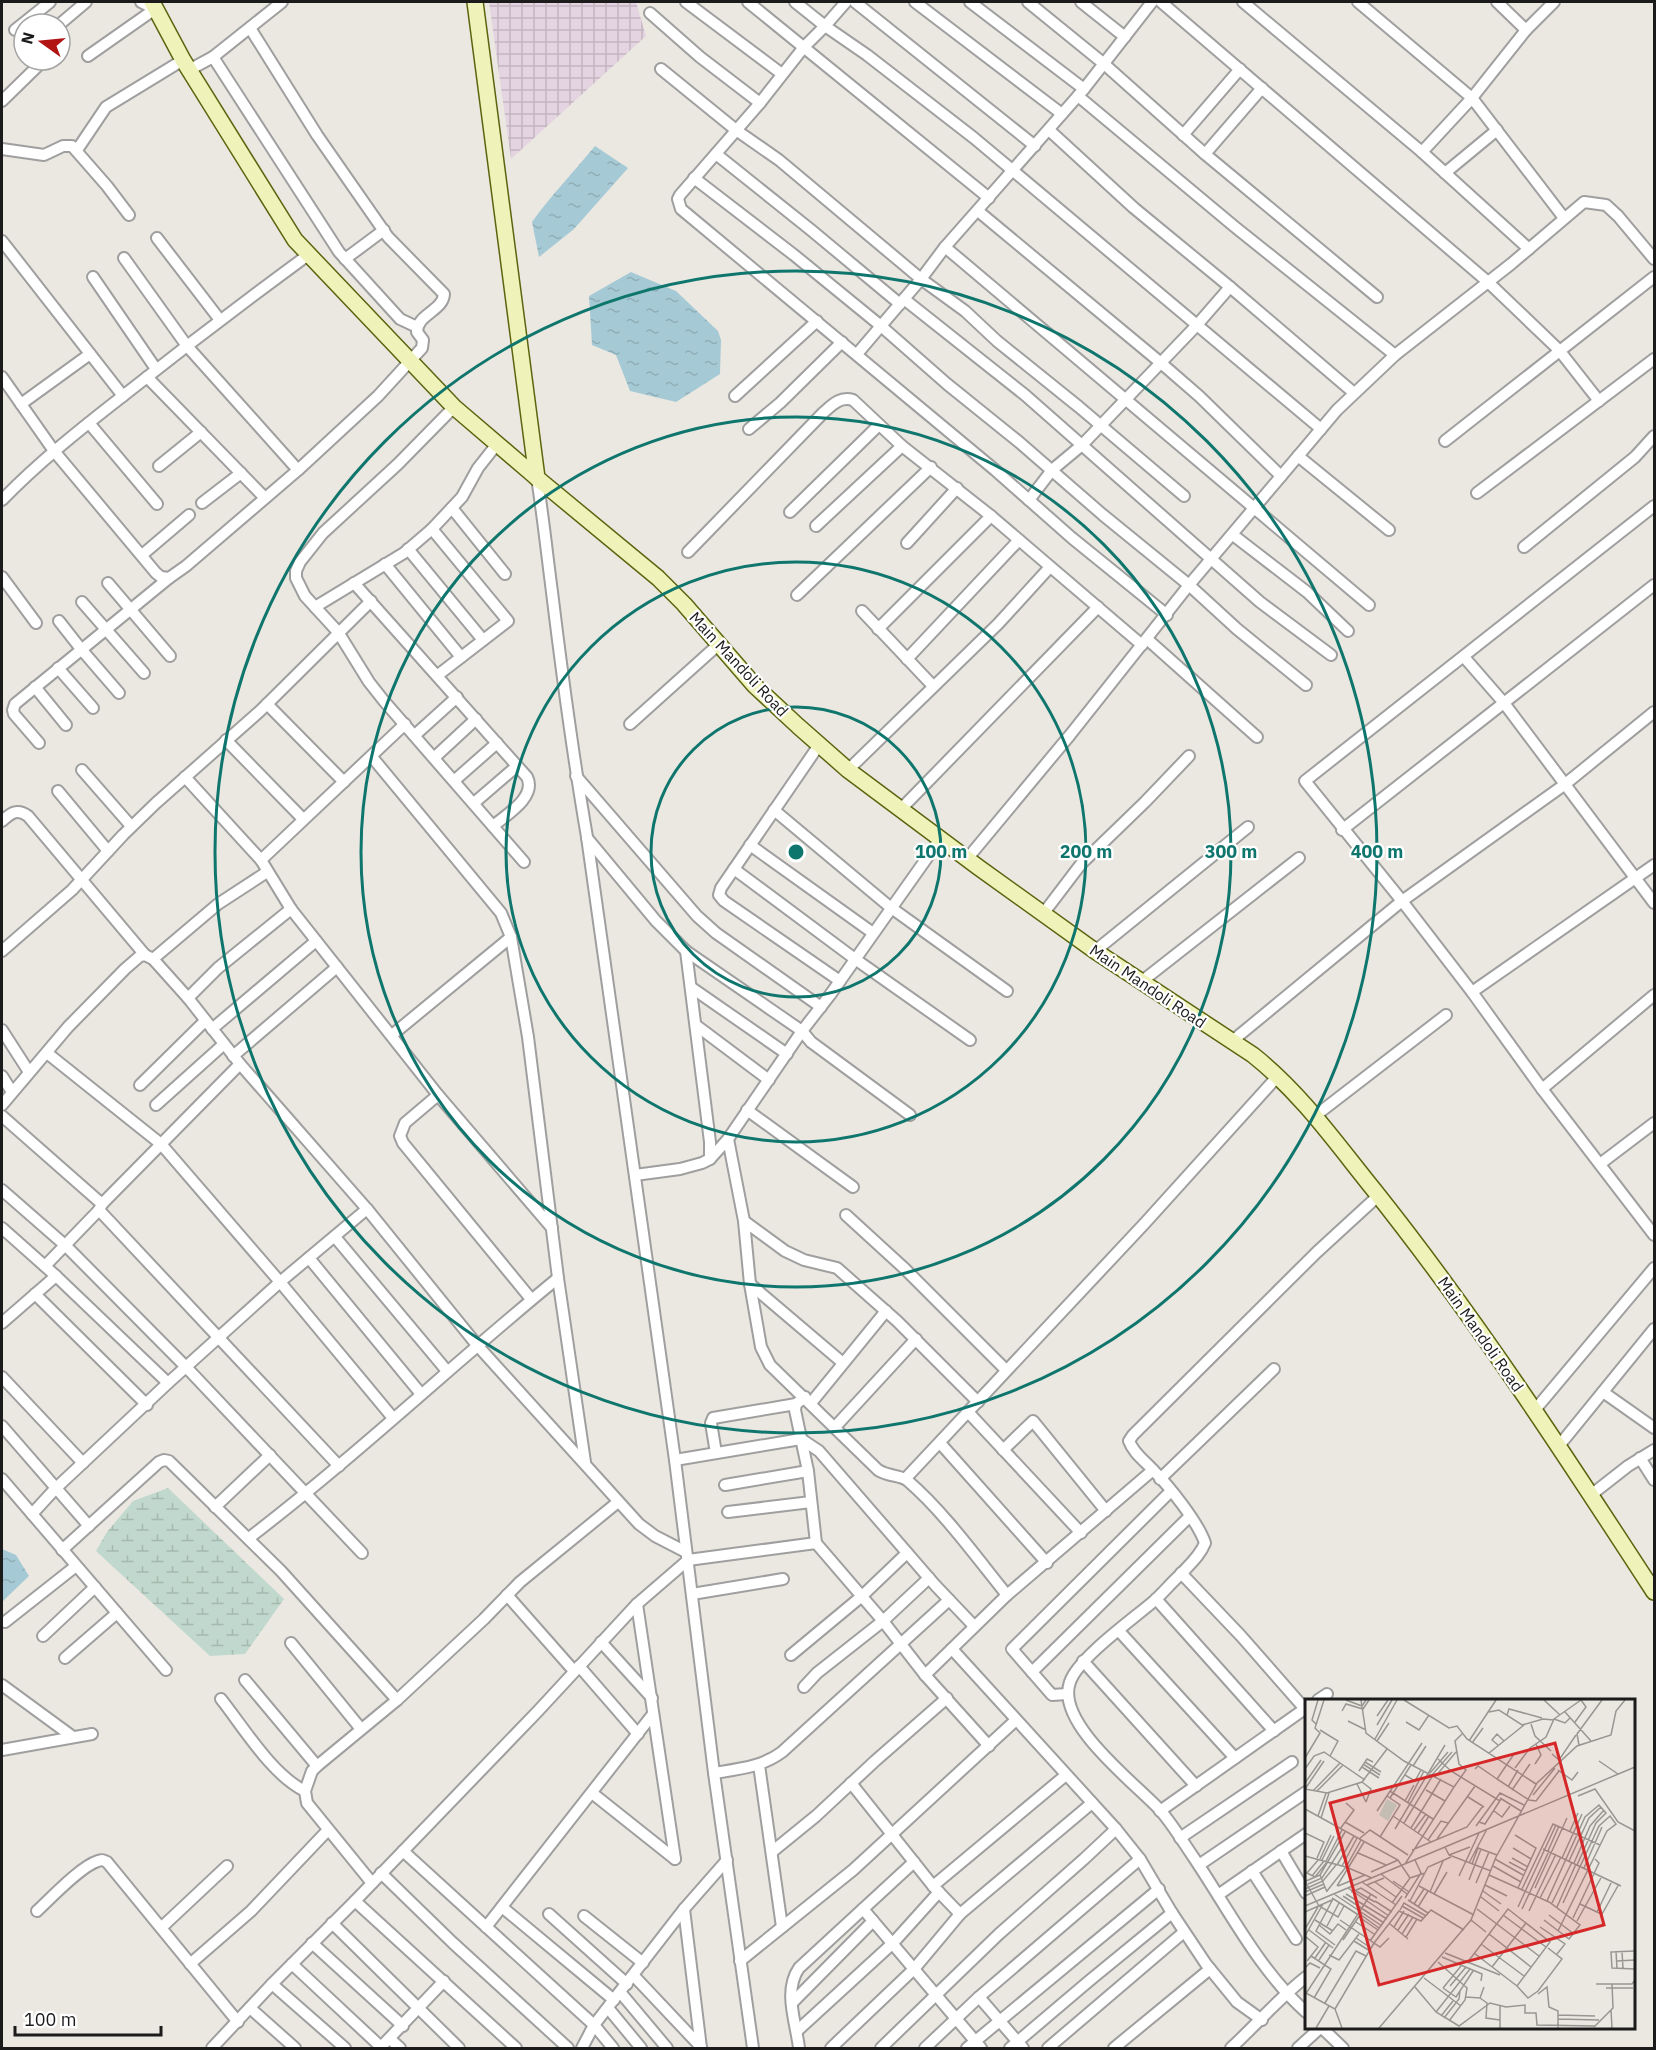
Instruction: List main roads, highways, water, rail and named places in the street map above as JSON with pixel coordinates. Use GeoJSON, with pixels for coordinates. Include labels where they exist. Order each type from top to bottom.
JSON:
{"type":"FeatureCollection","features":[{"type":"Feature","properties":{"kind":"water"},"geometry":{"type":"Polygon","coordinates":[[[595,146],[628,168],[574,229],[539,257],[532,222],[595,146]]]}},
{"type":"Feature","properties":{"kind":"water"},"geometry":{"type":"Polygon","coordinates":[[[631,272],[676,291],[718,331],[721,340],[720,374],[676,402],[630,391],[616,355],[592,345],[589,296],[631,272]]]}},
{"type":"Feature","properties":{"kind":"water"},"geometry":{"type":"Polygon","coordinates":[[[2,1549],[16,1555],[29,1576],[2,1602],[2,1549]]]}}]}
